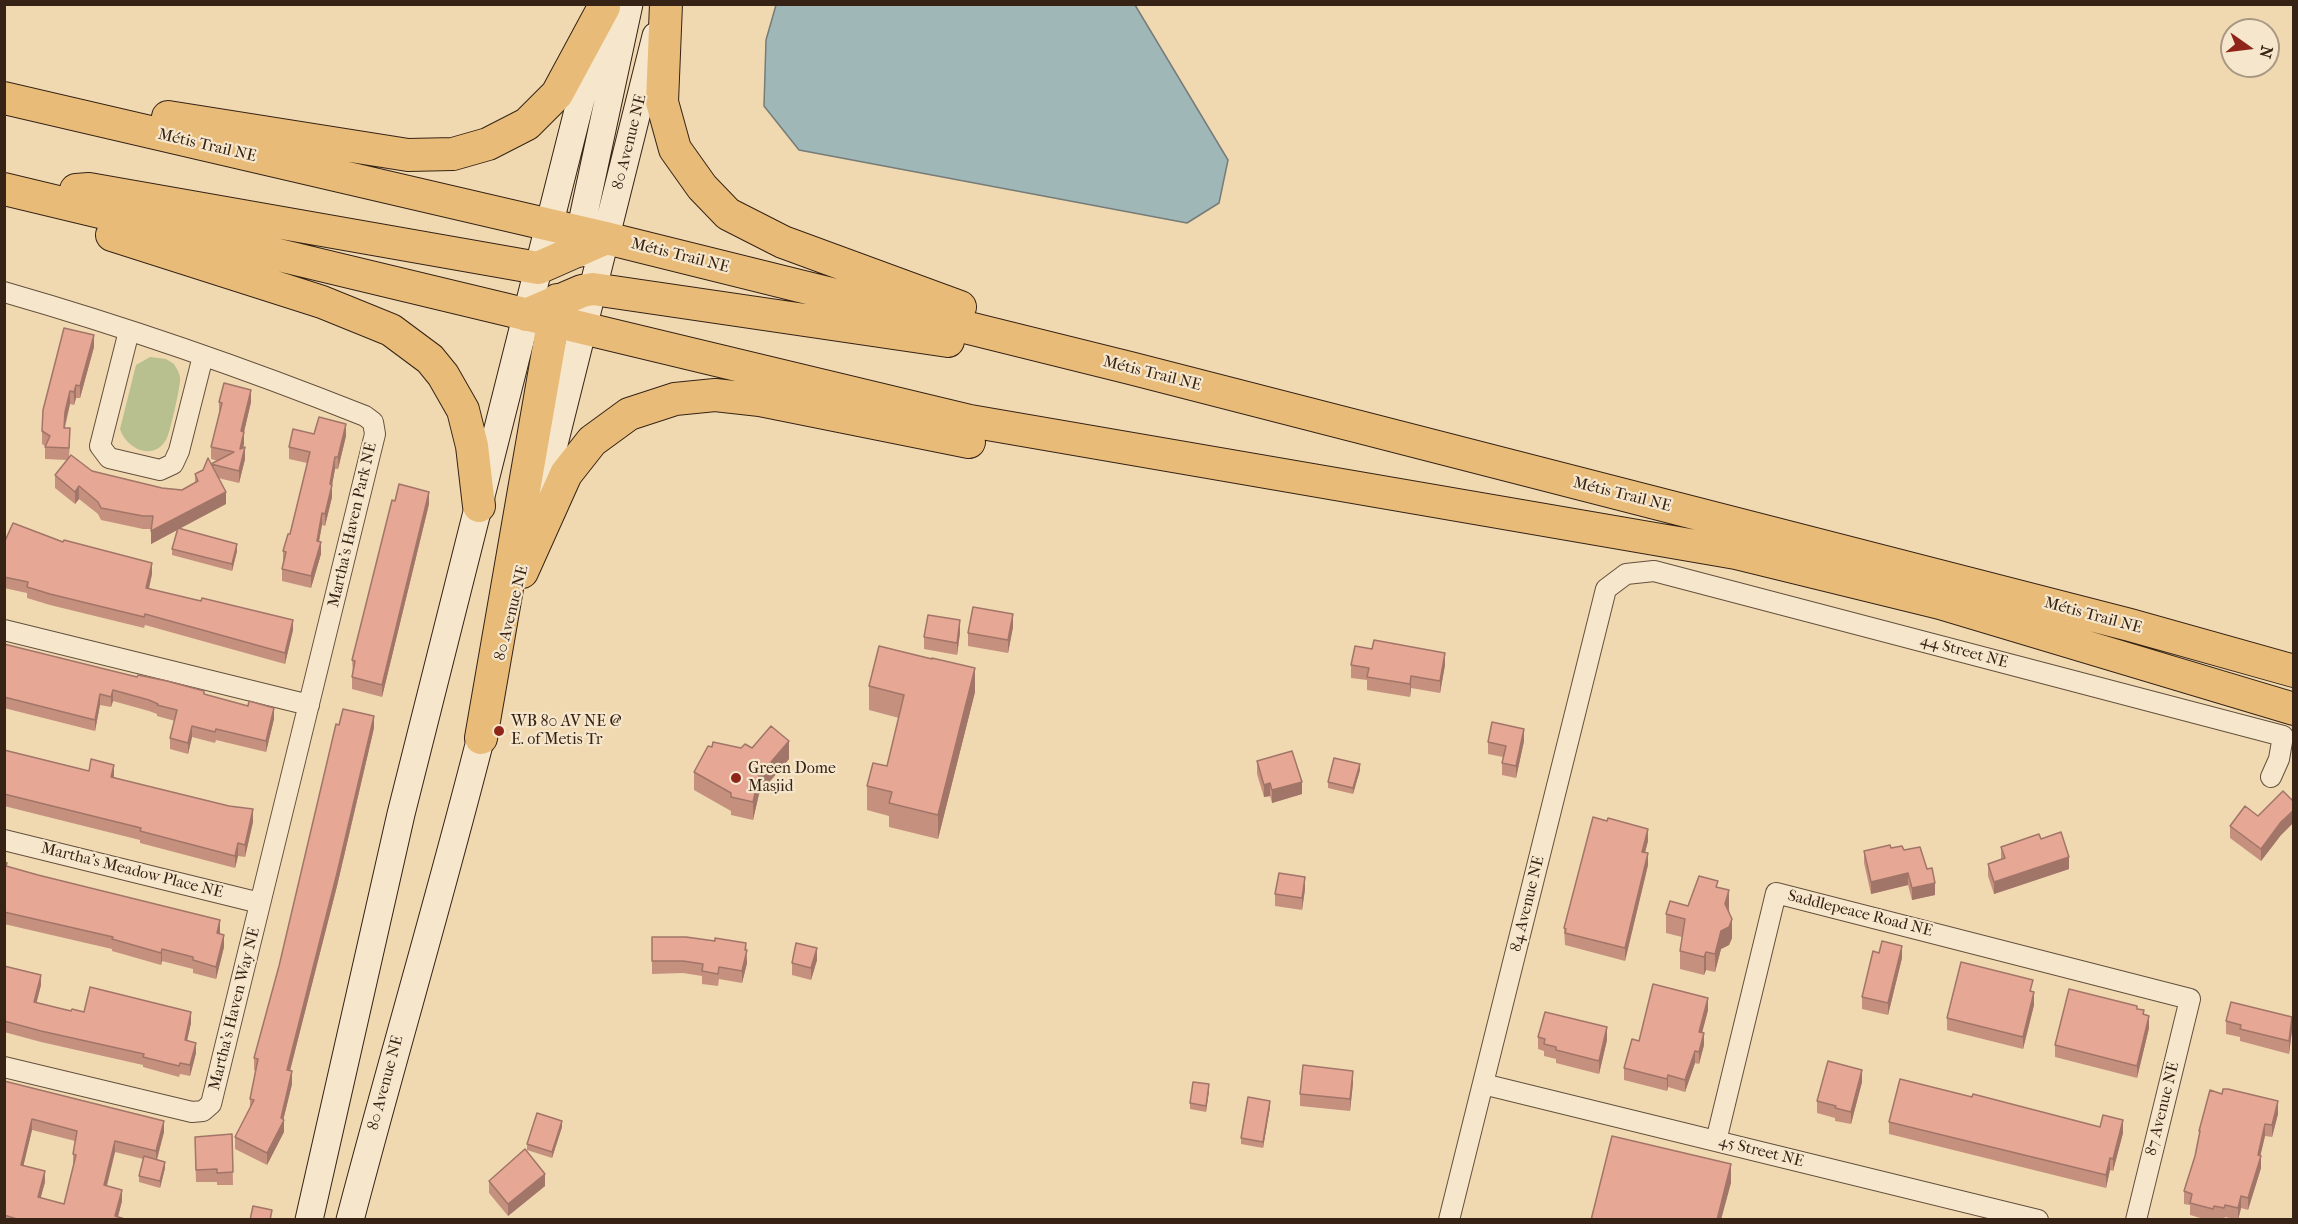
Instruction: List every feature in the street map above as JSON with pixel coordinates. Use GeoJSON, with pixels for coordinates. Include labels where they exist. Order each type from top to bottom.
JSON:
{"type":"FeatureCollection","features":[{"type":"Feature","properties":{"kind":"main road","name":"80 Avenue NE"},"geometry":{"type":"LineString","coordinates":[[350,1220],[410,993],[458,829],[522,572],[566,307],[572,250],[665,4]]}},
{"type":"Feature","properties":{"kind":"main road"},"geometry":{"type":"LineString","coordinates":[[665,4],[662,102],[675,149],[702,187],[728,214],[783,242],[831,261],[1130,368]]}},
{"type":"Feature","properties":{"kind":"main road"},"geometry":{"type":"LineString","coordinates":[[481,738],[566,307],[572,250],[612,5]]}},
{"type":"Feature","properties":{"kind":"main road"},"geometry":{"type":"LineString","coordinates":[[4,90],[351,147],[408,155],[453,154],[488,144],[527,124],[557,94],[612,5]]}},
{"type":"Feature","properties":{"kind":"main road"},"geometry":{"type":"LineString","coordinates":[[572,250],[548,225],[612,5]]}},
{"type":"Feature","properties":{"kind":"main road","name":"Métis Trail NE"},"geometry":{"type":"LineString","coordinates":[[4,98],[548,225]]}},
{"type":"Feature","properties":{"kind":"main road","name":"Métis Trail NE"},"geometry":{"type":"LineString","coordinates":[[14,192],[89,189],[572,250],[1130,368],[2084,614],[2294,671]]}},
{"type":"Feature","properties":{"kind":"main road"},"geometry":{"type":"LineString","coordinates":[[14,192],[83,225],[322,302],[391,330],[430,358],[443,375],[463,410],[472,446],[478,506]]}},
{"type":"Feature","properties":{"kind":"main road","name":"Métis Trail NE"},"geometry":{"type":"LineString","coordinates":[[14,192],[566,307],[969,421],[1736,553],[1940,603],[2294,709]]}},
{"type":"Feature","properties":{"kind":"main road","name":"80 Avenue NE"},"geometry":{"type":"LineString","coordinates":[[309,1220],[402,814],[478,506],[566,307]]}},
{"type":"Feature","properties":{"kind":"main road"},"geometry":{"type":"LineString","coordinates":[[566,307],[1130,368]]}},
{"type":"Feature","properties":{"kind":"main road"},"geometry":{"type":"LineString","coordinates":[[522,572],[566,474],[592,441],[629,414],[675,399],[715,395],[760,400],[971,442],[1367,489]]}},
{"type":"Feature","properties":{"kind":"main road"},"geometry":{"type":"LineString","coordinates":[[303,1220],[316,1190]]}},
{"type":"Feature","properties":{"kind":"street","name":"Martha's Haven Park NE"},"geometry":{"type":"LineString","coordinates":[[4,292],[129,331],[296,388],[365,416],[374,422],[375,434],[309,705]]}},
{"type":"Feature","properties":{"kind":"street"},"geometry":{"type":"LineString","coordinates":[[129,331],[100,446],[109,458],[160,470],[173,464],[179,451],[203,356]]}},
{"type":"Feature","properties":{"kind":"street","name":"44 Street NE"},"geometry":{"type":"LineString","coordinates":[[1606,589],[1626,574],[1654,571],[2283,736],[2279,759],[2271,777]]}},
{"type":"Feature","properties":{"kind":"street","name":"84 Avenue NE"},"geometry":{"type":"LineString","coordinates":[[1449,1220],[1606,589]]}},
{"type":"Feature","properties":{"kind":"street"},"geometry":{"type":"LineString","coordinates":[[4,630],[309,705]]}},
{"type":"Feature","properties":{"kind":"street","name":"Martha's Haven Way NE"},"geometry":{"type":"LineString","coordinates":[[4,1067],[192,1112],[203,1111],[212,1104],[309,705]]}},
{"type":"Feature","properties":{"kind":"street","name":"Martha's Meadow Place NE"},"geometry":{"type":"LineString","coordinates":[[4,840],[260,903]]}},
{"type":"Feature","properties":{"kind":"street","name":"Saddlepeace Road NE"},"geometry":{"type":"LineString","coordinates":[[1716,1141],[1776,892],[2190,999]]}},
{"type":"Feature","properties":{"kind":"street","name":"87 Avenue NE"},"geometry":{"type":"LineString","coordinates":[[2136,1220],[2190,999]]}},
{"type":"Feature","properties":{"kind":"street","name":"45 Street NE"},"geometry":{"type":"LineString","coordinates":[[1483,1084],[2038,1220]]}},
{"type":"Feature","properties":{"kind":"green space"},"geometry":{"type":"Polygon","coordinates":[[[150,357],[166,359],[174,364],[180,379],[167,438],[156,450],[149,451],[129,443],[120,429],[136,365],[150,357]]]}},
{"type":"Feature","properties":{"kind":"water"},"geometry":{"type":"Polygon","coordinates":[[[776,5],[1135,5],[1228,160],[1219,203],[1187,223],[799,150],[764,106],[766,40],[776,5]]]}},
{"type":"Feature","properties":{"kind":"building"},"geometry":{"type":"Polygon","coordinates":[[[64,328],[94,335],[80,386],[76,385],[74,392],[70,391],[65,412],[64,428],[70,428],[69,448],[45,447],[50,436],[42,431],[43,410],[64,328]]]}},
{"type":"Feature","properties":{"kind":"building"},"geometry":{"type":"Polygon","coordinates":[[[224,383],[251,390],[241,431],[244,432],[240,449],[245,447],[239,471],[211,464],[234,452],[211,447],[222,403],[219,402],[224,383]]]}},
{"type":"Feature","properties":{"kind":"building"},"geometry":{"type":"Polygon","coordinates":[[[319,417],[346,424],[338,457],[335,457],[330,484],[332,485],[325,514],[322,513],[317,541],[321,542],[311,576],[282,569],[286,552],[283,551],[288,534],[290,534],[310,452],[289,447],[293,429],[314,434],[319,417]]]}},
{"type":"Feature","properties":{"kind":"building"},"geometry":{"type":"Polygon","coordinates":[[[71,455],[92,471],[162,488],[182,490],[198,481],[195,474],[203,470],[208,458],[226,492],[151,531],[153,516],[101,508],[98,502],[79,486],[75,492],[55,475],[71,455]]]}},
{"type":"Feature","properties":{"kind":"building"},"geometry":{"type":"Polygon","coordinates":[[[399,484],[429,492],[382,685],[352,677],[355,661],[352,660],[392,500],[395,501],[399,484]]]}},
{"type":"Feature","properties":{"kind":"building"},"geometry":{"type":"Polygon","coordinates":[[[13,523],[63,542],[64,540],[152,563],[146,588],[201,601],[202,598],[293,620],[285,653],[145,614],[144,617],[50,594],[27,587],[28,582],[4,577],[4,543],[13,523]]]}},
{"type":"Feature","properties":{"kind":"building"},"geometry":{"type":"Polygon","coordinates":[[[178,528],[237,544],[232,564],[172,549],[178,528]]]}},
{"type":"Feature","properties":{"kind":"building"},"geometry":{"type":"Polygon","coordinates":[[[973,607],[1013,614],[1008,640],[968,633],[973,607]]]}},
{"type":"Feature","properties":{"kind":"building"},"geometry":{"type":"Polygon","coordinates":[[[928,615],[960,620],[957,643],[924,637],[928,615]]]}},
{"type":"Feature","properties":{"kind":"building"},"geometry":{"type":"Polygon","coordinates":[[[1374,640],[1445,653],[1440,681],[1411,676],[1410,684],[1367,677],[1369,668],[1351,665],[1355,646],[1372,649],[1374,640]]]}},
{"type":"Feature","properties":{"kind":"building"},"geometry":{"type":"Polygon","coordinates":[[[4,644],[137,677],[138,675],[167,681],[248,706],[249,701],[274,708],[266,741],[216,729],[215,732],[192,726],[188,743],[170,738],[177,710],[113,690],[111,697],[100,694],[95,720],[4,697],[4,644]]]}},
{"type":"Feature","properties":{"kind":"building"},"geometry":{"type":"Polygon","coordinates":[[[879,646],[975,668],[938,815],[889,803],[892,792],[867,786],[873,763],[887,766],[904,695],[869,686],[879,646]]]}},
{"type":"Feature","properties":{"kind":"building"},"geometry":{"type":"Polygon","coordinates":[[[343,709],[374,716],[287,1070],[292,1071],[281,1118],[284,1120],[267,1153],[235,1137],[254,1100],[250,1099],[258,1059],[254,1058],[279,966],[336,724],[339,725],[343,709]]]}},
{"type":"Feature","properties":{"kind":"building"},"geometry":{"type":"Polygon","coordinates":[[[1492,722],[1524,729],[1516,766],[1502,763],[1506,746],[1488,742],[1492,722]]]}},
{"type":"Feature","properties":{"kind":"building"},"geometry":{"type":"Polygon","coordinates":[[[771,726],[789,741],[759,776],[753,802],[731,797],[731,793],[694,772],[708,746],[712,747],[713,742],[741,748],[745,744],[752,748],[771,726]]]}},
{"type":"Feature","properties":{"kind":"building"},"geometry":{"type":"Polygon","coordinates":[[[4,750],[89,771],[91,759],[114,765],[111,777],[229,806],[253,809],[245,845],[238,843],[235,856],[140,831],[141,828],[4,794],[4,750]]]}},
{"type":"Feature","properties":{"kind":"building"},"geometry":{"type":"Polygon","coordinates":[[[1292,751],[1302,782],[1272,790],[1270,783],[1264,785],[1257,761],[1292,751]]]}},
{"type":"Feature","properties":{"kind":"building"},"geometry":{"type":"Polygon","coordinates":[[[1334,758],[1360,764],[1353,788],[1328,782],[1334,758]]]}},
{"type":"Feature","properties":{"kind":"building"},"geometry":{"type":"Polygon","coordinates":[[[2283,791],[2294,802],[2294,810],[2281,822],[2261,849],[2230,826],[2245,806],[2258,816],[2283,791]]]}},
{"type":"Feature","properties":{"kind":"building"},"geometry":{"type":"Polygon","coordinates":[[[1593,817],[1607,821],[1608,818],[1648,829],[1642,852],[1648,853],[1625,948],[1565,933],[1564,928],[1593,817]]]}},
{"type":"Feature","properties":{"kind":"building"},"geometry":{"type":"Polygon","coordinates":[[[2061,832],[2069,857],[1994,882],[1988,864],[2005,858],[2001,847],[2039,834],[2041,839],[2061,832]]]}},
{"type":"Feature","properties":{"kind":"building"},"geometry":{"type":"Polygon","coordinates":[[[1890,845],[1891,848],[1902,846],[1904,850],[1920,847],[1927,869],[1932,868],[1935,883],[1912,888],[1908,873],[1871,882],[1864,851],[1890,845]]]}},
{"type":"Feature","properties":{"kind":"building"},"geometry":{"type":"Polygon","coordinates":[[[4,862],[7,863],[6,866],[38,875],[220,920],[217,933],[224,935],[216,967],[193,960],[193,957],[162,949],[161,953],[112,939],[113,937],[4,912],[4,862]]]}},
{"type":"Feature","properties":{"kind":"building"},"geometry":{"type":"Polygon","coordinates":[[[1279,873],[1305,877],[1302,898],[1275,894],[1279,873]]]}},
{"type":"Feature","properties":{"kind":"building"},"geometry":{"type":"Polygon","coordinates":[[[1699,876],[1718,881],[1716,887],[1729,890],[1725,904],[1732,919],[1729,927],[1721,931],[1715,954],[1706,952],[1704,957],[1680,951],[1685,919],[1666,914],[1670,901],[1688,906],[1699,876]]]}},
{"type":"Feature","properties":{"kind":"building"},"geometry":{"type":"Polygon","coordinates":[[[652,937],[686,937],[715,941],[715,938],[746,943],[745,950],[747,950],[742,971],[719,967],[718,974],[702,971],[703,964],[683,961],[652,961],[652,937]]]}},
{"type":"Feature","properties":{"kind":"building"},"geometry":{"type":"Polygon","coordinates":[[[1882,941],[1902,946],[1888,1003],[1862,997],[1873,951],[1879,953],[1882,941]]]}},
{"type":"Feature","properties":{"kind":"building"},"geometry":{"type":"Polygon","coordinates":[[[796,943],[817,948],[811,968],[792,963],[796,943]]]}},
{"type":"Feature","properties":{"kind":"building"},"geometry":{"type":"Polygon","coordinates":[[[1961,962],[2033,980],[2030,991],[2034,992],[2023,1037],[1947,1018],[1961,962]]]}},
{"type":"Feature","properties":{"kind":"building"},"geometry":{"type":"Polygon","coordinates":[[[4,966],[41,975],[34,1002],[84,1012],[90,987],[191,1012],[185,1040],[196,1043],[190,1065],[180,1063],[179,1066],[143,1057],[144,1054],[4,1021],[4,966]]]}},
{"type":"Feature","properties":{"kind":"building"},"geometry":{"type":"Polygon","coordinates":[[[1653,984],[1708,998],[1699,1032],[1704,1033],[1699,1052],[1695,1051],[1685,1080],[1668,1075],[1667,1079],[1624,1068],[1632,1039],[1639,1041],[1653,984]]]}},
{"type":"Feature","properties":{"kind":"building"},"geometry":{"type":"Polygon","coordinates":[[[2069,989],[2137,1006],[2137,1009],[2144,1010],[2143,1014],[2149,1016],[2137,1066],[2055,1045],[2069,989]]]}},
{"type":"Feature","properties":{"kind":"building"},"geometry":{"type":"Polygon","coordinates":[[[2231,1002],[2292,1017],[2289,1041],[2240,1029],[2241,1025],[2226,1021],[2231,1002]]]}},
{"type":"Feature","properties":{"kind":"building"},"geometry":{"type":"Polygon","coordinates":[[[1545,1012],[1607,1027],[1599,1061],[1556,1050],[1556,1047],[1544,1044],[1545,1039],[1538,1037],[1545,1012]]]}},
{"type":"Feature","properties":{"kind":"building"},"geometry":{"type":"Polygon","coordinates":[[[1828,1061],[1862,1070],[1851,1112],[1817,1101],[1828,1061]]]}},
{"type":"Feature","properties":{"kind":"building"},"geometry":{"type":"Polygon","coordinates":[[[1303,1065],[1353,1071],[1350,1099],[1300,1094],[1303,1065]]]}},
{"type":"Feature","properties":{"kind":"building"},"geometry":{"type":"Polygon","coordinates":[[[1900,1079],[1972,1097],[1973,1094],[2100,1127],[2103,1115],[2123,1120],[2113,1159],[2110,1158],[2106,1175],[1889,1122],[1900,1079]]]}},
{"type":"Feature","properties":{"kind":"building"},"geometry":{"type":"Polygon","coordinates":[[[4,1081],[164,1121],[156,1151],[115,1141],[104,1185],[122,1190],[115,1216],[128,1220],[20,1220],[4,1215],[4,1081]],[[32,1119],[21,1165],[45,1171],[38,1197],[64,1204],[76,1155],[73,1154],[77,1131],[32,1119]]]}},
{"type":"Feature","properties":{"kind":"building"},"geometry":{"type":"Polygon","coordinates":[[[1193,1082],[1209,1084],[1206,1106],[1190,1103],[1193,1082]]]}},
{"type":"Feature","properties":{"kind":"building"},"geometry":{"type":"Polygon","coordinates":[[[2223,1089],[2278,1101],[2272,1125],[2265,1124],[2258,1155],[2261,1156],[2248,1198],[2241,1196],[2238,1208],[2225,1205],[2224,1208],[2214,1206],[2213,1209],[2190,1203],[2192,1194],[2184,1191],[2195,1156],[2210,1090],[2222,1094],[2223,1089]]]}},
{"type":"Feature","properties":{"kind":"building"},"geometry":{"type":"Polygon","coordinates":[[[1248,1097],[1270,1101],[1263,1142],[1241,1138],[1248,1097]]]}},
{"type":"Feature","properties":{"kind":"building"},"geometry":{"type":"Polygon","coordinates":[[[537,1113],[562,1121],[552,1152],[527,1144],[537,1113]]]}},
{"type":"Feature","properties":{"kind":"building"},"geometry":{"type":"Polygon","coordinates":[[[232,1134],[233,1172],[217,1173],[217,1169],[196,1170],[195,1137],[232,1134]]]}},
{"type":"Feature","properties":{"kind":"building"},"geometry":{"type":"Polygon","coordinates":[[[1612,1136],[1731,1164],[1717,1220],[1591,1220],[1612,1136]]]}},
{"type":"Feature","properties":{"kind":"building"},"geometry":{"type":"Polygon","coordinates":[[[525,1149],[545,1174],[508,1204],[489,1181],[525,1149]]]}},
{"type":"Feature","properties":{"kind":"building"},"geometry":{"type":"Polygon","coordinates":[[[144,1156],[165,1162],[160,1181],[139,1176],[144,1156]]]}},
{"type":"Feature","properties":{"kind":"building"},"geometry":{"type":"Polygon","coordinates":[[[253,1206],[272,1210],[270,1220],[250,1220],[253,1206]]]}},
{"type":"Feature","properties":{"kind":"place","name":"WB 80 AV NE @ E. of Metis Tr"},"geometry":{"type":"Point","coordinates":[499,731]}},
{"type":"Feature","properties":{"kind":"place","name":"Green Dome Masjid"},"geometry":{"type":"Point","coordinates":[736,778]}}]}
